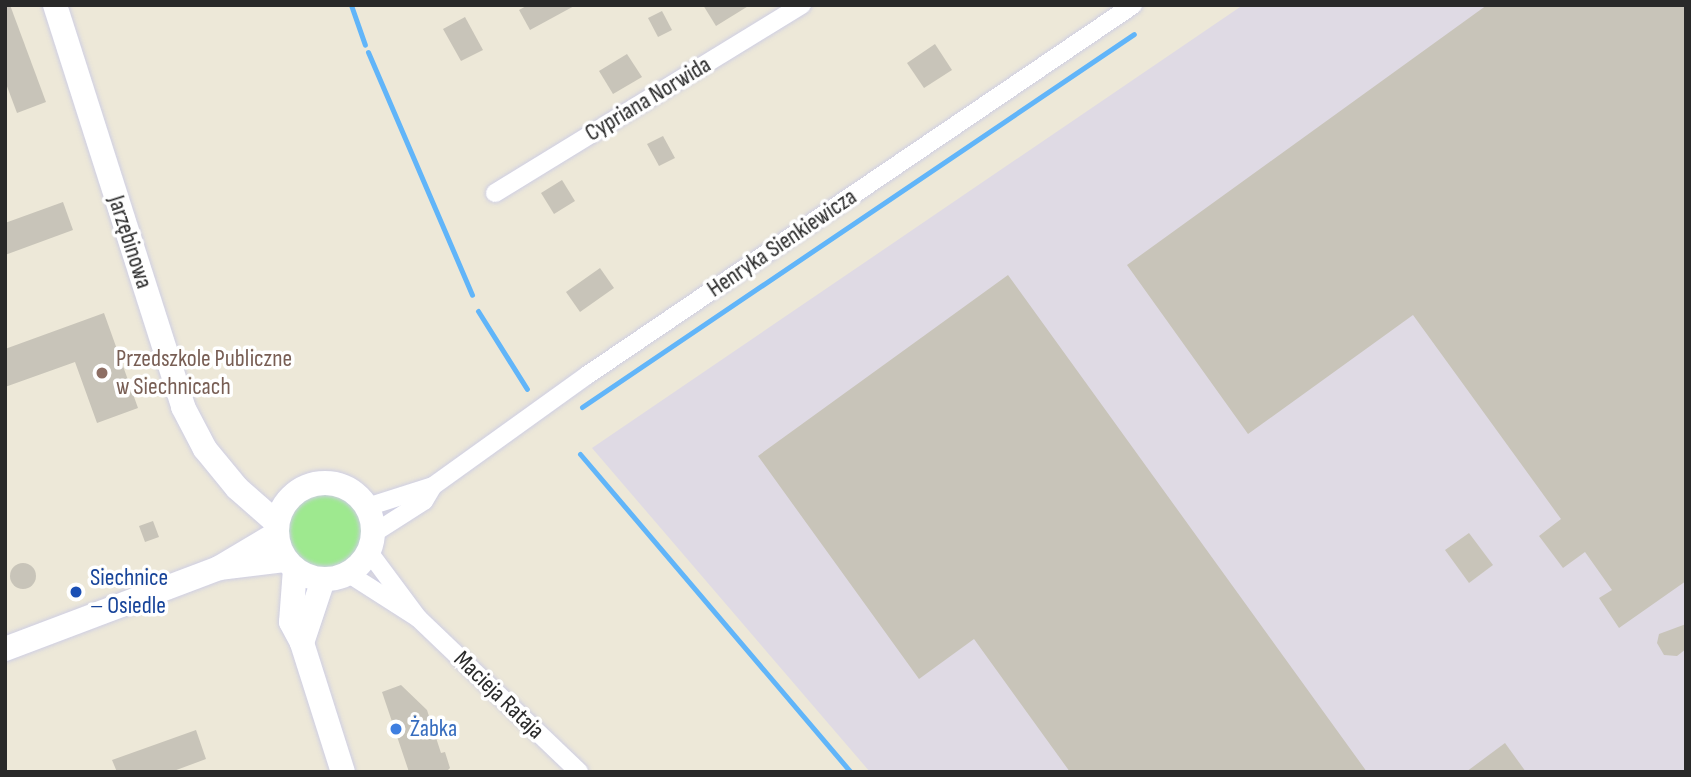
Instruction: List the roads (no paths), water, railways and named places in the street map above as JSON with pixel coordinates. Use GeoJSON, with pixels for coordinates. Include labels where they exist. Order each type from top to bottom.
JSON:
{"type":"FeatureCollection","features":[{"type":"Feature","properties":{"kind":"street","name":"Jarzębinowa"},"geometry":{"type":"LineString","coordinates":[[55,5],[183,407],[205,449],[237,488],[280,519]]}},
{"type":"Feature","properties":{"kind":"street","name":"Cypriana Norwida"},"geometry":{"type":"LineString","coordinates":[[495,193],[802,5]]}},
{"type":"Feature","properties":{"kind":"street","name":"Henryka Sienkiewicza"},"geometry":{"type":"LineString","coordinates":[[367,507],[433,485],[586,376],[1133,5]]}},
{"type":"Feature","properties":{"kind":"street"},"geometry":{"type":"LineString","coordinates":[[5,649],[219,568],[280,519],[298,490],[328,483],[350,491],[367,507],[371,543],[348,574],[323,580],[290,565],[219,568]]}},
{"type":"Feature","properties":{"kind":"street","name":"Henryka Sienkiewicza"},"geometry":{"type":"LineString","coordinates":[[371,543],[424,501],[433,485]]}},
{"type":"Feature","properties":{"kind":"street"},"geometry":{"type":"LineString","coordinates":[[280,519],[290,565],[291,622],[302,643],[343,772]]}},
{"type":"Feature","properties":{"kind":"street","name":"Macieja Rataja"},"geometry":{"type":"LineString","coordinates":[[371,543],[418,618]]}},
{"type":"Feature","properties":{"kind":"street","name":"Macieja Rataja"},"geometry":{"type":"LineString","coordinates":[[348,574],[418,618],[579,772]]}},
{"type":"Feature","properties":{"kind":"street"},"geometry":{"type":"LineString","coordinates":[[302,643],[323,580]]}},
{"type":"Feature","properties":{"kind":"waterway"},"geometry":{"type":"LineString","coordinates":[[351,5],[365,45]]}},
{"type":"Feature","properties":{"kind":"waterway"},"geometry":{"type":"LineString","coordinates":[[582,407],[1134,34]]}},
{"type":"Feature","properties":{"kind":"waterway"},"geometry":{"type":"LineString","coordinates":[[368,52],[472,295]]}},
{"type":"Feature","properties":{"kind":"waterway"},"geometry":{"type":"LineString","coordinates":[[478,311],[527,389]]}},
{"type":"Feature","properties":{"kind":"waterway"},"geometry":{"type":"LineString","coordinates":[[580,454],[851,772]]}},
{"type":"Feature","properties":{"kind":"place","name":"Przedszkole Publiczne w Siechnicach"},"geometry":{"type":"Point","coordinates":[102,373]}},
{"type":"Feature","properties":{"kind":"place","name":"Siechnice – Osiedle"},"geometry":{"type":"Point","coordinates":[76,592]}},
{"type":"Feature","properties":{"kind":"place","name":"Żabka"},"geometry":{"type":"Point","coordinates":[396,729]}}]}
